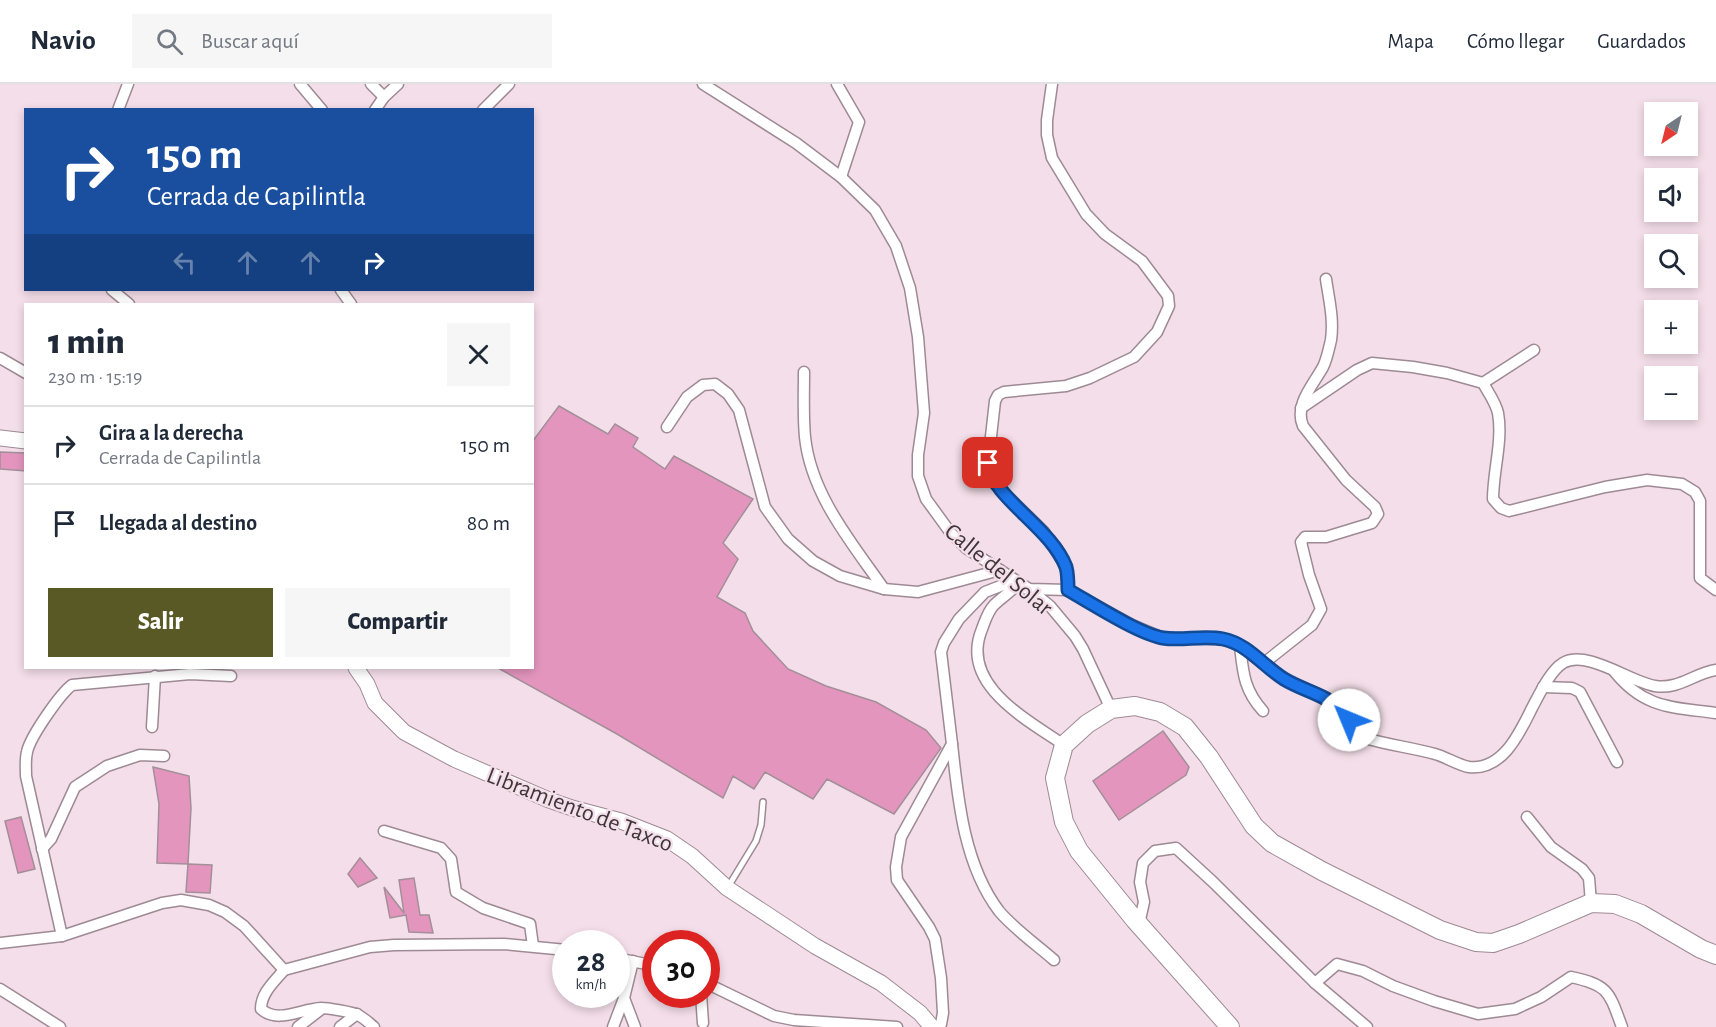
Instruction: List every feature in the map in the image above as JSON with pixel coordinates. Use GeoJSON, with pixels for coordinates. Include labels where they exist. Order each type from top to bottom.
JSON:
{"type":"FeatureCollection","features":[{"type":"Feature","properties":{"kind":"main road"},"geometry":{"type":"LineString","coordinates":[[0,438],[24,441]]}},
{"type":"Feature","properties":{"kind":"main road","name":"Libramiento de Taxco"},"geometry":{"type":"LineString","coordinates":[[357,669],[367,684],[375,703],[404,732],[454,759],[549,800],[621,821],[667,839],[692,856],[727,888],[815,946],[881,983],[920,1013],[934,1027]]}},
{"type":"Feature","properties":{"kind":"main road"},"geometry":{"type":"LineString","coordinates":[[1230,1027],[1139,924],[1079,851],[1064,822],[1055,778],[1064,745],[1087,724],[1111,709],[1135,706],[1160,712],[1185,727],[1209,757],[1254,826],[1272,843],[1322,871],[1440,930],[1476,942],[1493,943],[1591,903],[1615,904],[1641,914],[1701,949],[1716,955]]}},
{"type":"Feature","properties":{"kind":"street"},"geometry":{"type":"LineString","coordinates":[[119,108],[128,84]]}},
{"type":"Feature","properties":{"kind":"street"},"geometry":{"type":"LineString","coordinates":[[300,84],[320,108]]}},
{"type":"Feature","properties":{"kind":"street"},"geometry":{"type":"LineString","coordinates":[[371,84],[384,97]]}},
{"type":"Feature","properties":{"kind":"street"},"geometry":{"type":"LineString","coordinates":[[376,108],[398,84]]}},
{"type":"Feature","properties":{"kind":"street"},"geometry":{"type":"LineString","coordinates":[[485,108],[509,84]]}},
{"type":"Feature","properties":{"kind":"street","name":"Calle del Solar"},"geometry":{"type":"LineString","coordinates":[[703,84],[796,143],[841,177],[875,210],[896,246],[910,288],[918,337],[924,413],[918,455],[918,476],[926,499],[950,532],[966,548],[1029,589],[1050,606],[1083,649],[1111,709]]}},
{"type":"Feature","properties":{"kind":"street"},"geometry":{"type":"LineString","coordinates":[[837,84],[859,122],[841,177]]}},
{"type":"Feature","properties":{"kind":"street"},"geometry":{"type":"LineString","coordinates":[[1052,84],[1047,128],[1052,158],[1086,214],[1105,234],[1142,261],[1168,296],[1169,306],[1157,332],[1134,357],[1090,378],[1066,386],[1004,392],[994,401],[989,474],[995,484],[1044,532],[1066,567],[1068,590]]}},
{"type":"Feature","properties":{"kind":"street"},"geometry":{"type":"LineString","coordinates":[[1264,663],[1312,625],[1322,609],[1309,575],[1301,542],[1305,537],[1326,537],[1372,523],[1378,514],[1375,507],[1346,480],[1303,426],[1300,419],[1301,408],[1324,364],[1331,341],[1333,321],[1326,279]]}},
{"type":"Feature","properties":{"kind":"street"},"geometry":{"type":"LineString","coordinates":[[113,291],[128,303]]}},
{"type":"Feature","properties":{"kind":"street"},"geometry":{"type":"LineString","coordinates":[[1301,408],[1351,374],[1372,363],[1447,373],[1483,383],[1534,350]]}},
{"type":"Feature","properties":{"kind":"street"},"geometry":{"type":"LineString","coordinates":[[0,358],[24,372]]}},
{"type":"Feature","properties":{"kind":"street"},"geometry":{"type":"LineString","coordinates":[[804,372],[805,438],[815,478],[840,525],[884,589]]}},
{"type":"Feature","properties":{"kind":"street"},"geometry":{"type":"LineString","coordinates":[[1483,383],[1497,412],[1498,435],[1493,499],[1502,508],[1509,512],[1605,487],[1647,480],[1682,484],[1695,492],[1700,501],[1700,578],[1716,590]]}},
{"type":"Feature","properties":{"kind":"street"},"geometry":{"type":"LineString","coordinates":[[667,428],[687,397],[703,385],[715,384],[728,394],[739,410],[765,507],[789,539],[813,561],[840,576],[884,589],[918,592],[1000,570]]}},
{"type":"Feature","properties":{"kind":"street"},"geometry":{"type":"LineString","coordinates":[[1054,960],[1000,912],[983,886],[967,842],[941,659],[944,643],[959,619],[985,592],[1003,585],[1029,589],[1068,590],[1132,625],[1163,638],[1224,639],[1240,646],[1284,679],[1327,698],[1341,708],[1358,731],[1368,739],[1442,755],[1470,767],[1490,763],[1503,755],[1516,738],[1543,687],[1562,664],[1572,661],[1592,662],[1653,686],[1666,687],[1716,670]]}},
{"type":"Feature","properties":{"kind":"street"},"geometry":{"type":"LineString","coordinates":[[1016,587],[993,606],[978,639],[976,653],[981,673],[997,695],[1020,715],[1064,745]]}},
{"type":"Feature","properties":{"kind":"street"},"geometry":{"type":"LineString","coordinates":[[1240,646],[1244,679],[1252,699],[1263,711]]}},
{"type":"Feature","properties":{"kind":"street"},"geometry":{"type":"LineString","coordinates":[[1614,671],[1624,683],[1649,701],[1668,708],[1716,713]]}},
{"type":"Feature","properties":{"kind":"street"},"geometry":{"type":"LineString","coordinates":[[62,936],[26,776],[27,752],[31,742],[64,692],[72,685],[190,674],[231,676]]}},
{"type":"Feature","properties":{"kind":"street"},"geometry":{"type":"LineString","coordinates":[[152,727],[155,676]]}},
{"type":"Feature","properties":{"kind":"street"},"geometry":{"type":"LineString","coordinates":[[1543,687],[1572,688],[1580,692],[1617,762]]}},
{"type":"Feature","properties":{"kind":"street"},"geometry":{"type":"LineString","coordinates":[[934,1027],[940,1024],[944,1013],[935,939],[897,880],[897,855],[901,837],[952,744]]}},
{"type":"Feature","properties":{"kind":"street"},"geometry":{"type":"LineString","coordinates":[[42,849],[51,839],[75,786],[107,766],[140,755],[164,756]]}},
{"type":"Feature","properties":{"kind":"street"},"geometry":{"type":"LineString","coordinates":[[1527,817],[1551,847],[1582,869],[1589,878],[1591,903]]}},
{"type":"Feature","properties":{"kind":"street"},"geometry":{"type":"LineString","coordinates":[[384,831],[441,848],[451,859],[456,892],[483,908],[530,924],[532,946]]}},
{"type":"Feature","properties":{"kind":"street"},"geometry":{"type":"LineString","coordinates":[[1139,924],[1144,902],[1140,882],[1143,863],[1155,851],[1176,848],[1222,890],[1315,983],[1367,1027]]}},
{"type":"Feature","properties":{"kind":"street"},"geometry":{"type":"LineString","coordinates":[[0,944],[62,936],[162,903],[181,900],[209,905],[225,912],[244,926],[284,970]]}},
{"type":"Feature","properties":{"kind":"street"},"geometry":{"type":"LineString","coordinates":[[374,1027],[357,1014],[322,1008],[272,1016],[261,1009],[261,1001],[284,970],[369,947],[504,944],[552,948]]}},
{"type":"Feature","properties":{"kind":"street"},"geometry":{"type":"LineString","coordinates":[[630,960],[642,963]]}},
{"type":"Feature","properties":{"kind":"street"},"geometry":{"type":"LineString","coordinates":[[630,973],[633,961]]}},
{"type":"Feature","properties":{"kind":"street"},"geometry":{"type":"LineString","coordinates":[[1315,983],[1338,964],[1363,971],[1393,986],[1434,1001],[1478,1014],[1515,1009],[1541,997],[1571,977],[1593,981],[1606,990],[1622,1027]]}},
{"type":"Feature","properties":{"kind":"street"},"geometry":{"type":"LineString","coordinates":[[0,989],[60,1027]]}},
{"type":"Feature","properties":{"kind":"street"},"geometry":{"type":"LineString","coordinates":[[720,990],[774,1016],[794,1020],[897,1027]]}},
{"type":"Feature","properties":{"kind":"street"},"geometry":{"type":"LineString","coordinates":[[298,1027],[322,1008]]}},
{"type":"Feature","properties":{"kind":"street"},"geometry":{"type":"LineString","coordinates":[[613,1027],[620,1008]]}},
{"type":"Feature","properties":{"kind":"street"},"geometry":{"type":"LineString","coordinates":[[628,1008],[635,1027]]}},
{"type":"Feature","properties":{"kind":"street"},"geometry":{"type":"LineString","coordinates":[[702,1008],[703,1023]]}},
{"type":"Feature","properties":{"kind":"street"},"geometry":{"type":"LineString","coordinates":[[340,1027],[357,1014]]}},
{"type":"Feature","properties":{"kind":"lane"},"geometry":{"type":"LineString","coordinates":[[727,888],[756,841],[761,825],[763,802]]}},
{"type":"Feature","properties":{"kind":"building"},"geometry":{"type":"Polygon","coordinates":[[[559,406],[608,434],[615,424],[638,438],[633,447],[665,469],[674,456],[753,499],[723,543],[738,559],[717,597],[745,613],[753,631],[788,669],[826,686],[876,702],[926,730],[941,748],[894,814],[827,779],[813,799],[765,772],[754,789],[733,776],[723,798],[617,734],[500,669],[534,669],[534,439],[559,406]]]}},
{"type":"Feature","properties":{"kind":"building"},"geometry":{"type":"Polygon","coordinates":[[[0,452],[24,453],[24,471],[0,469],[0,452]]]}},
{"type":"Feature","properties":{"kind":"building"},"geometry":{"type":"Polygon","coordinates":[[[1163,731],[1189,767],[1186,775],[1119,820],[1093,781],[1163,731]]]}},
{"type":"Feature","properties":{"kind":"building"},"geometry":{"type":"Polygon","coordinates":[[[153,767],[189,776],[191,808],[188,864],[157,863],[159,804],[153,767]]]}},
{"type":"Feature","properties":{"kind":"building"},"geometry":{"type":"Polygon","coordinates":[[[21,817],[35,869],[18,873],[5,821],[21,817]]]}},
{"type":"Feature","properties":{"kind":"building"},"geometry":{"type":"Polygon","coordinates":[[[360,858],[377,878],[358,887],[348,874],[360,858]]]}},
{"type":"Feature","properties":{"kind":"building"},"geometry":{"type":"Polygon","coordinates":[[[188,864],[212,865],[210,893],[186,892],[188,864]]]}},
{"type":"Feature","properties":{"kind":"building"},"geometry":{"type":"Polygon","coordinates":[[[414,878],[420,915],[429,915],[433,933],[409,932],[406,915],[390,918],[384,887],[404,913],[399,880],[414,878]]]}},
{"type":"Feature","properties":{"kind":"route"},"geometry":{"type":"LineString","coordinates":[[988,463],[989,474],[995,484],[1044,532],[1066,567],[1068,590],[1132,625],[1163,638],[1224,639],[1240,646],[1284,679],[1327,698],[1341,708],[1349,720]]}}]}
